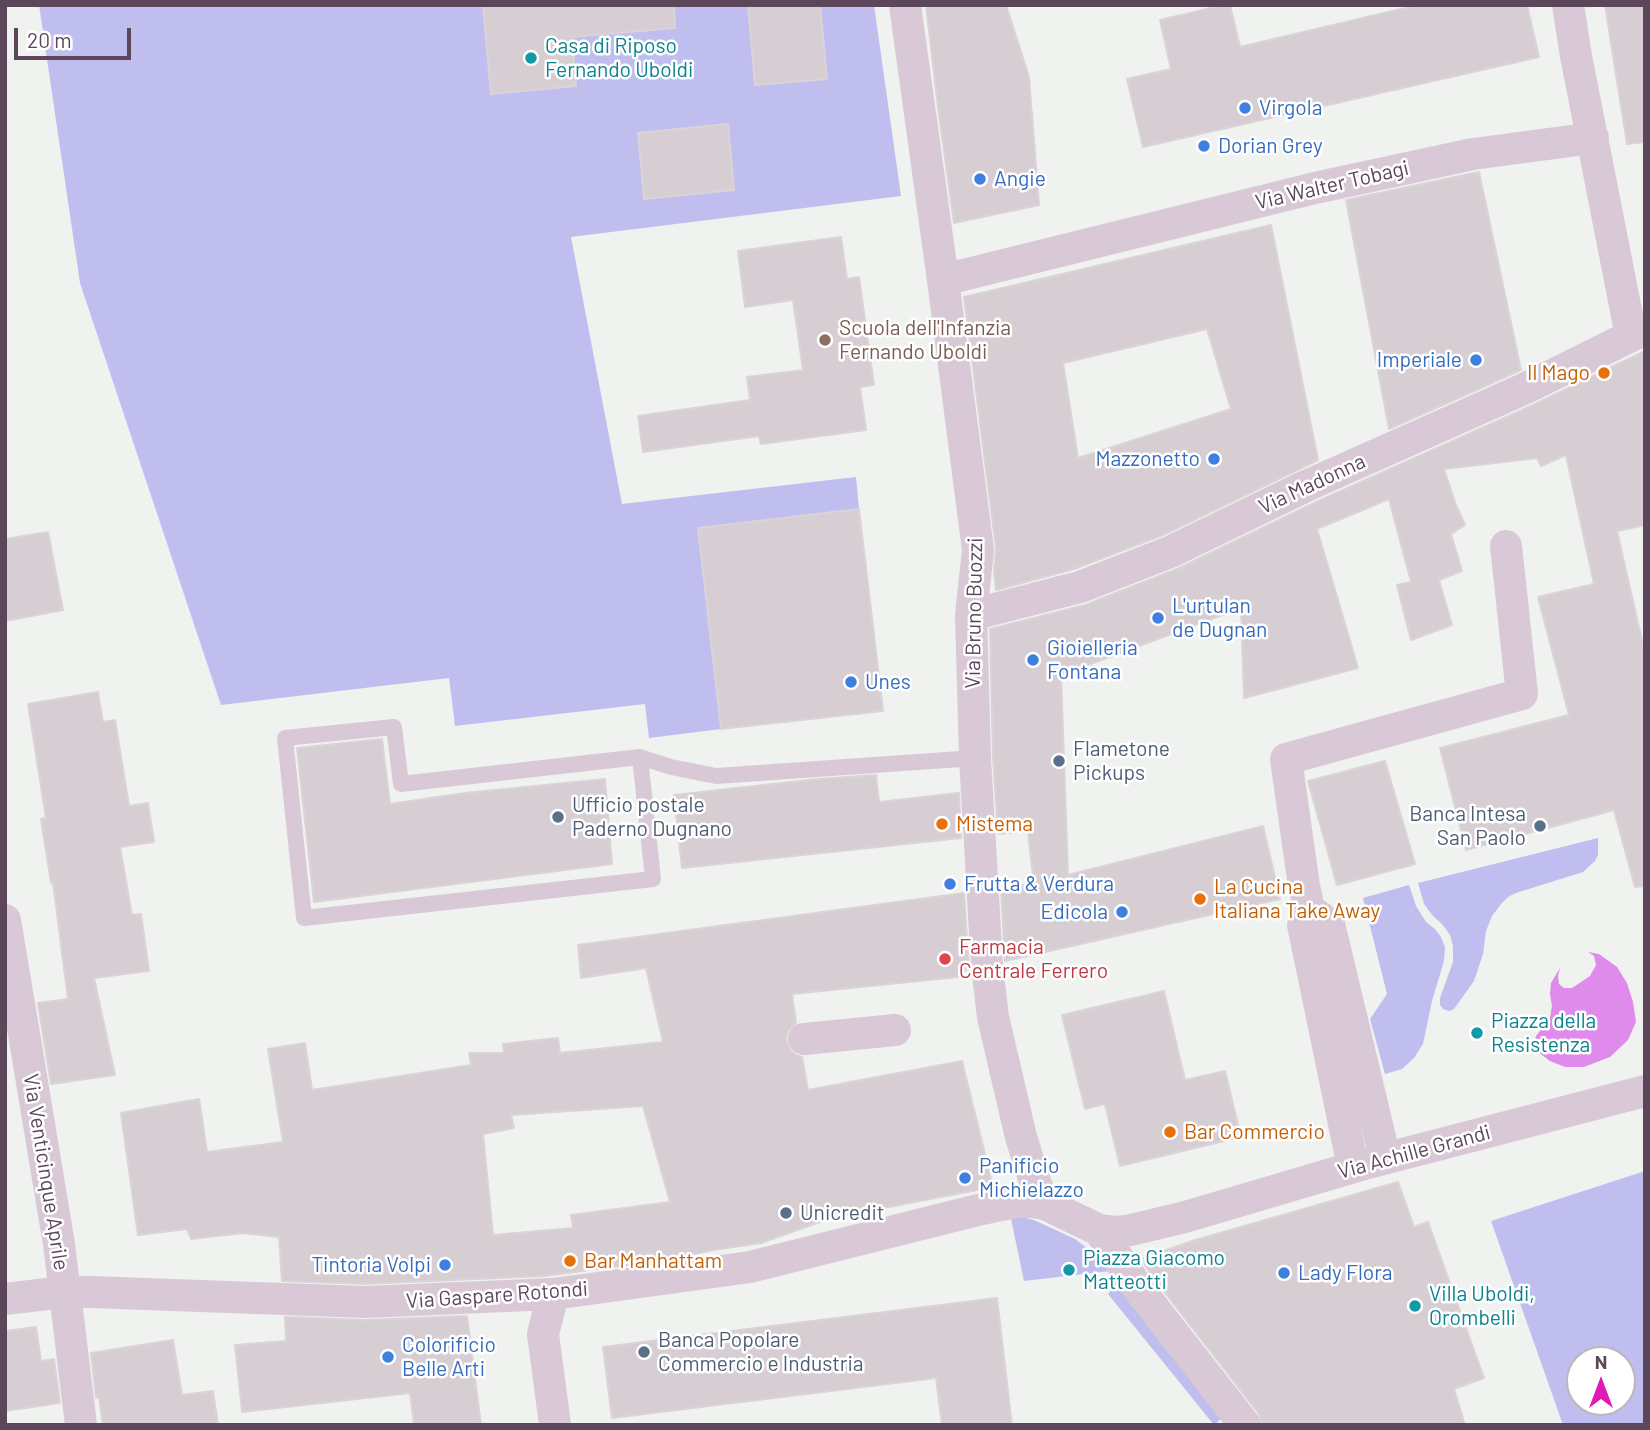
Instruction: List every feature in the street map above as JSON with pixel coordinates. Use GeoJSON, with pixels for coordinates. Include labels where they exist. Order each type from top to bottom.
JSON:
{"type":"FeatureCollection","features":[{"type":"Feature","properties":{"kind":"street","name":"Via Bruno Buozzi"},"geometry":{"type":"LineString","coordinates":[[905,5],[978,550],[971,615],[975,758],[987,966],[993,1017],[1021,1138],[1045,1204]]}},
{"type":"Feature","properties":{"kind":"street"},"geometry":{"type":"LineString","coordinates":[[1569,5],[1592,138],[1638,332]]}},
{"type":"Feature","properties":{"kind":"street","name":"Via Walter Tobagi"},"geometry":{"type":"LineString","coordinates":[[943,280],[1315,188],[1460,156],[1592,138]]}},
{"type":"Feature","properties":{"kind":"street","name":"Via Madonna"},"geometry":{"type":"LineString","coordinates":[[971,615],[1080,587],[1170,552],[1306,486],[1526,388],[1638,332]]}},
{"type":"Feature","properties":{"kind":"street"},"geometry":{"type":"LineString","coordinates":[[1385,1158],[1329,924],[1310,909],[1304,886],[1286,759],[1521,694],[1506,546]]}},
{"type":"Feature","properties":{"kind":"street"},"geometry":{"type":"LineString","coordinates":[[1310,909],[1303,925],[1353,1167]]}},
{"type":"Feature","properties":{"kind":"street","name":"Via Venticinque Aprile"},"geometry":{"type":"LineString","coordinates":[[5,920],[59,1244],[81,1425]]}},
{"type":"Feature","properties":{"kind":"street"},"geometry":{"type":"LineString","coordinates":[[804,1039],[895,1030]]}},
{"type":"Feature","properties":{"kind":"street","name":"Via Achille Grandi"},"geometry":{"type":"LineString","coordinates":[[1099,1230],[1132,1230],[1185,1217],[1385,1158],[1645,1091]]}},
{"type":"Feature","properties":{"kind":"street","name":"Via Gaspare Rotondi"},"geometry":{"type":"LineString","coordinates":[[5,1299],[64,1292],[365,1302],[553,1294],[750,1268],[982,1209],[1015,1202],[1045,1204]]}},
{"type":"Feature","properties":{"kind":"street"},"geometry":{"type":"LineString","coordinates":[[1045,1204],[1099,1230],[1138,1289],[1245,1425]]}},
{"type":"Feature","properties":{"kind":"street"},"geometry":{"type":"LineString","coordinates":[[553,1294],[543,1334],[555,1425]]}},
{"type":"Feature","properties":{"kind":"lane"},"geometry":{"type":"LineString","coordinates":[[640,757],[653,879],[304,918],[285,738],[394,727],[401,784],[640,757],[671,767],[716,776],[975,758]]}},
{"type":"Feature","properties":{"kind":"shaded area"},"geometry":{"type":"Polygon","coordinates":[[[39,5],[874,5],[901,196],[571,237],[622,504],[856,477],[859,509],[698,529],[721,729],[649,738],[645,704],[455,726],[449,678],[221,705],[80,283],[39,5]]]}},
{"type":"Feature","properties":{"kind":"shaded area"},"geometry":{"type":"Polygon","coordinates":[[[1598,838],[1598,855],[1583,872],[1516,893],[1502,903],[1492,916],[1486,931],[1483,954],[1474,981],[1454,1009],[1443,1009],[1440,998],[1453,962],[1453,946],[1450,935],[1424,904],[1418,883],[1598,838]]]}},
{"type":"Feature","properties":{"kind":"shaded area"},"geometry":{"type":"Polygon","coordinates":[[[1409,885],[1416,906],[1426,922],[1441,937],[1445,947],[1444,961],[1423,1044],[1414,1058],[1402,1069],[1385,1074],[1370,1019],[1387,994],[1363,898],[1409,885]]]}},
{"type":"Feature","properties":{"kind":"shaded area"},"geometry":{"type":"Polygon","coordinates":[[[1588,952],[1599,954],[1617,967],[1627,983],[1636,1022],[1628,1040],[1610,1057],[1584,1067],[1565,1067],[1538,1052],[1534,1043],[1550,1018],[1551,983],[1560,968],[1559,984],[1564,988],[1572,988],[1590,976],[1596,965],[1594,956],[1588,952]]]}},
{"type":"Feature","properties":{"kind":"shaded area"},"geometry":{"type":"Polygon","coordinates":[[[1645,1171],[1645,1425],[1563,1425],[1491,1221],[1645,1171]]]}},
{"type":"Feature","properties":{"kind":"shaded area"},"geometry":{"type":"Polygon","coordinates":[[[1010,1214],[1034,1220],[1075,1239],[1095,1254],[1110,1271],[1024,1281],[1010,1214]]]}},
{"type":"Feature","properties":{"kind":"shaded area"},"geometry":{"type":"Polygon","coordinates":[[[1118,1281],[1223,1417],[1214,1425],[1108,1294],[1118,1281]]]}},
{"type":"Feature","properties":{"kind":"building"},"geometry":{"type":"Polygon","coordinates":[[[483,5],[674,5],[675,28],[572,37],[576,86],[491,94],[483,5]]]}},
{"type":"Feature","properties":{"kind":"building"},"geometry":{"type":"Polygon","coordinates":[[[748,5],[820,5],[827,79],[755,85],[748,5]]]}},
{"type":"Feature","properties":{"kind":"building"},"geometry":{"type":"Polygon","coordinates":[[[926,5],[1006,5],[1029,77],[1039,205],[954,223],[926,5]]]}},
{"type":"Feature","properties":{"kind":"building"},"geometry":{"type":"Polygon","coordinates":[[[1230,5],[1240,47],[1418,5],[1527,5],[1539,57],[1143,147],[1127,79],[1171,69],[1160,20],[1230,5]]]}},
{"type":"Feature","properties":{"kind":"building"},"geometry":{"type":"Polygon","coordinates":[[[1605,5],[1645,5],[1645,142],[1627,144],[1605,5]]]}},
{"type":"Feature","properties":{"kind":"building"},"geometry":{"type":"Polygon","coordinates":[[[728,124],[734,190],[644,199],[638,133],[728,124]]]}},
{"type":"Feature","properties":{"kind":"building"},"geometry":{"type":"Polygon","coordinates":[[[1479,172],[1521,370],[1389,429],[1346,200],[1479,172]]]}},
{"type":"Feature","properties":{"kind":"building"},"geometry":{"type":"Polygon","coordinates":[[[1271,225],[1318,460],[1163,535],[1074,569],[996,590],[996,548],[964,297],[1271,225]],[[1207,329],[1063,363],[1078,458],[1231,409],[1207,329]]]}},
{"type":"Feature","properties":{"kind":"building"},"geometry":{"type":"Polygon","coordinates":[[[841,237],[847,279],[859,277],[874,385],[860,387],[866,430],[761,444],[759,436],[643,452],[638,416],[750,400],[747,377],[803,370],[793,300],[745,307],[738,251],[841,237]]]}},
{"type":"Feature","properties":{"kind":"building"},"geometry":{"type":"Polygon","coordinates":[[[1645,351],[1645,525],[1617,531],[1645,654],[1645,886],[1635,887],[1614,810],[1466,850],[1440,748],[1569,715],[1538,597],[1594,584],[1566,455],[1541,466],[1537,458],[1444,469],[1465,525],[1451,534],[1462,571],[1439,580],[1452,625],[1411,640],[1397,585],[1411,582],[1389,499],[1317,529],[1358,668],[1244,698],[1241,608],[1061,675],[1068,875],[1263,826],[1280,899],[1005,961],[1001,888],[1034,884],[1028,831],[998,834],[990,629],[1085,605],[1177,569],[1645,351]]]}},
{"type":"Feature","properties":{"kind":"building"},"geometry":{"type":"Polygon","coordinates":[[[859,509],[883,711],[721,729],[698,528],[859,509]]]}},
{"type":"Feature","properties":{"kind":"building"},"geometry":{"type":"Polygon","coordinates":[[[48,532],[63,610],[5,621],[5,539],[48,532]]]}},
{"type":"Feature","properties":{"kind":"building"},"geometry":{"type":"Polygon","coordinates":[[[98,692],[103,722],[115,720],[129,806],[148,803],[154,842],[120,847],[132,915],[141,914],[149,971],[94,978],[115,1075],[51,1084],[38,1003],[68,999],[53,882],[51,883],[41,819],[46,818],[28,704],[98,692]]]}},
{"type":"Feature","properties":{"kind":"building"},"geometry":{"type":"Polygon","coordinates":[[[382,739],[390,804],[465,793],[605,779],[612,864],[314,902],[297,748],[382,739]]]}},
{"type":"Feature","properties":{"kind":"building"},"geometry":{"type":"Polygon","coordinates":[[[1385,761],[1415,864],[1337,885],[1308,781],[1385,761]]]}},
{"type":"Feature","properties":{"kind":"building"},"geometry":{"type":"Polygon","coordinates":[[[876,775],[879,802],[959,793],[961,838],[682,868],[674,795],[876,775]]]}},
{"type":"Feature","properties":{"kind":"building"},"geometry":{"type":"Polygon","coordinates":[[[964,893],[969,970],[958,972],[958,977],[792,994],[796,1023],[788,1031],[786,1040],[790,1050],[802,1057],[808,1090],[962,1061],[993,1187],[831,1218],[761,1243],[673,1259],[544,1276],[365,1284],[282,1281],[279,1237],[243,1233],[191,1239],[187,1229],[138,1235],[121,1113],[199,1099],[207,1152],[283,1142],[268,1049],[305,1043],[312,1090],[471,1065],[469,1053],[504,1053],[503,1044],[558,1038],[560,1053],[663,1042],[646,968],[581,978],[578,945],[964,893]],[[643,1106],[511,1115],[514,1128],[483,1134],[493,1235],[573,1228],[571,1215],[670,1202],[643,1106]]]}},
{"type":"Feature","properties":{"kind":"building"},"geometry":{"type":"Polygon","coordinates":[[[1164,991],[1185,1080],[1225,1071],[1241,1137],[1120,1166],[1105,1104],[1085,1109],[1062,1015],[1164,991]]]}},
{"type":"Feature","properties":{"kind":"building","name":"Villa Uboldi, Orombelli"},"geometry":{"type":"Polygon","coordinates":[[[1398,1182],[1414,1227],[1428,1222],[1484,1378],[1454,1389],[1465,1425],[1263,1425],[1259,1414],[1153,1277],[1144,1258],[1192,1241],[1398,1182]]]}},
{"type":"Feature","properties":{"kind":"building"},"geometry":{"type":"Polygon","coordinates":[[[997,1298],[1012,1425],[942,1425],[936,1378],[612,1418],[603,1347],[997,1298]]]}},
{"type":"Feature","properties":{"kind":"building"},"geometry":{"type":"Polygon","coordinates":[[[467,1316],[481,1425],[414,1425],[410,1393],[242,1412],[235,1345],[286,1341],[285,1317],[366,1320],[467,1316]]]}},
{"type":"Feature","properties":{"kind":"building"},"geometry":{"type":"Polygon","coordinates":[[[36,1327],[41,1361],[54,1359],[60,1403],[5,1411],[5,1331],[36,1327]]]}},
{"type":"Feature","properties":{"kind":"building"},"geometry":{"type":"Polygon","coordinates":[[[173,1340],[182,1395],[213,1391],[218,1425],[103,1425],[99,1397],[96,1398],[91,1353],[173,1340]]]}},
{"type":"Feature","properties":{"kind":"place","name":"Casa di Riposo Fernando Uboldi"},"geometry":{"type":"Point","coordinates":[531,58]}},
{"type":"Feature","properties":{"kind":"place","name":"Virgola"},"geometry":{"type":"Point","coordinates":[1245,108]}},
{"type":"Feature","properties":{"kind":"place","name":"Dorian Grey"},"geometry":{"type":"Point","coordinates":[1204,146]}},
{"type":"Feature","properties":{"kind":"place","name":"Angie"},"geometry":{"type":"Point","coordinates":[980,179]}},
{"type":"Feature","properties":{"kind":"place","name":"Scuola dell'Infanzia Fernando Uboldi"},"geometry":{"type":"Point","coordinates":[825,340]}},
{"type":"Feature","properties":{"kind":"place","name":"Imperiale"},"geometry":{"type":"Point","coordinates":[1476,360]}},
{"type":"Feature","properties":{"kind":"place","name":"Il Mago"},"geometry":{"type":"Point","coordinates":[1604,373]}},
{"type":"Feature","properties":{"kind":"place","name":"Mazzonetto"},"geometry":{"type":"Point","coordinates":[1214,459]}},
{"type":"Feature","properties":{"kind":"place","name":"L'urtulan de Dugnan"},"geometry":{"type":"Point","coordinates":[1158,618]}},
{"type":"Feature","properties":{"kind":"place","name":"Gioielleria Fontana"},"geometry":{"type":"Point","coordinates":[1033,660]}},
{"type":"Feature","properties":{"kind":"place","name":"Unes"},"geometry":{"type":"Point","coordinates":[851,682]}},
{"type":"Feature","properties":{"kind":"place","name":"Flametone Pickups"},"geometry":{"type":"Point","coordinates":[1059,761]}},
{"type":"Feature","properties":{"kind":"place","name":"Ufficio postale Paderno Dugnano"},"geometry":{"type":"Point","coordinates":[558,817]}},
{"type":"Feature","properties":{"kind":"place","name":"Mistema"},"geometry":{"type":"Point","coordinates":[942,824]}},
{"type":"Feature","properties":{"kind":"place","name":"Banca Intesa San Paolo"},"geometry":{"type":"Point","coordinates":[1540,826]}},
{"type":"Feature","properties":{"kind":"place","name":"Frutta & Verdura"},"geometry":{"type":"Point","coordinates":[950,884]}},
{"type":"Feature","properties":{"kind":"place","name":"La Cucina Italiana Take Away"},"geometry":{"type":"Point","coordinates":[1200,899]}},
{"type":"Feature","properties":{"kind":"place","name":"Edicola"},"geometry":{"type":"Point","coordinates":[1122,912]}},
{"type":"Feature","properties":{"kind":"place","name":"Farmacia Centrale Ferrero"},"geometry":{"type":"Point","coordinates":[945,959]}},
{"type":"Feature","properties":{"kind":"place","name":"Piazza della Resistenza"},"geometry":{"type":"Point","coordinates":[1477,1033]}},
{"type":"Feature","properties":{"kind":"place","name":"Bar Commercio"},"geometry":{"type":"Point","coordinates":[1170,1132]}},
{"type":"Feature","properties":{"kind":"place","name":"Panificio Michielazzo"},"geometry":{"type":"Point","coordinates":[965,1178]}},
{"type":"Feature","properties":{"kind":"place","name":"Unicredit"},"geometry":{"type":"Point","coordinates":[786,1213]}},
{"type":"Feature","properties":{"kind":"place","name":"Bar Manhattam"},"geometry":{"type":"Point","coordinates":[570,1261]}},
{"type":"Feature","properties":{"kind":"place","name":"Tintoria Volpi"},"geometry":{"type":"Point","coordinates":[445,1265]}},
{"type":"Feature","properties":{"kind":"place","name":"Piazza Giacomo Matteotti"},"geometry":{"type":"Point","coordinates":[1069,1270]}},
{"type":"Feature","properties":{"kind":"place","name":"Lady Flora"},"geometry":{"type":"Point","coordinates":[1284,1273]}},
{"type":"Feature","properties":{"kind":"place","name":"Villa Uboldi, Orombelli"},"geometry":{"type":"Point","coordinates":[1415,1306]}},
{"type":"Feature","properties":{"kind":"place","name":"Banca Popolare Commercio e Industria"},"geometry":{"type":"Point","coordinates":[644,1352]}},
{"type":"Feature","properties":{"kind":"place","name":"Colorificio Belle Arti"},"geometry":{"type":"Point","coordinates":[388,1357]}}]}
